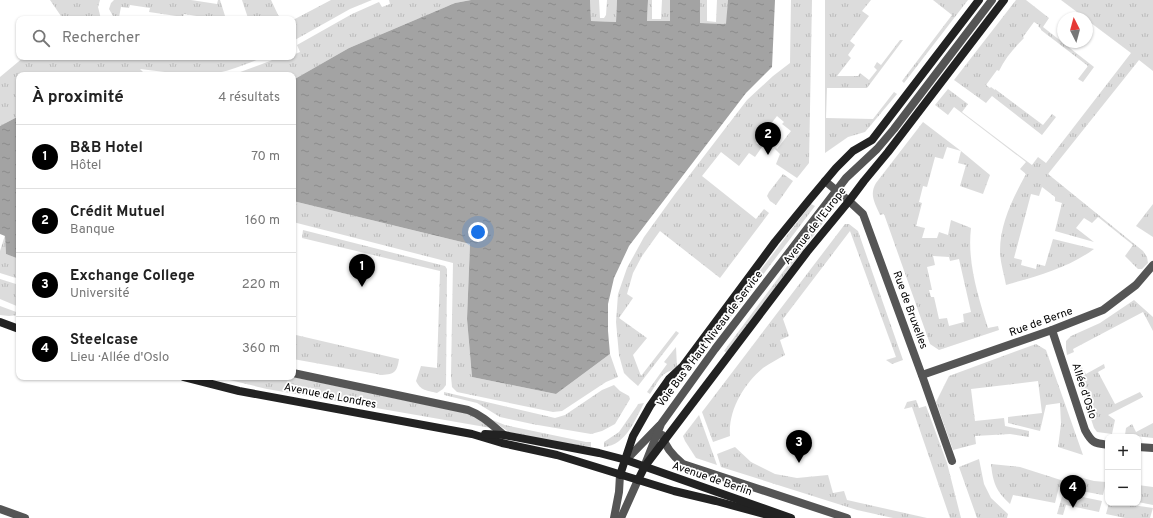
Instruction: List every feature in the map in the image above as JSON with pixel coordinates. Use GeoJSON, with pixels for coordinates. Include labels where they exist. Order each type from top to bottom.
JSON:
{"type":"FeatureCollection","features":[{"type":"Feature","properties":{"kind":"street","name":"Avenue de l'Europe"},"geometry":{"type":"LineString","coordinates":[[620,475],[633,436],[650,406],[669,379],[683,366],[775,242],[825,181],[853,151],[872,140],[979,0]]}},
{"type":"Feature","properties":{"kind":"street","name":"Avenue de l'Europe"},"geometry":{"type":"LineString","coordinates":[[822,208],[850,174],[877,149],[894,129],[992,0]]}},
{"type":"Feature","properties":{"kind":"street","name":"Avenue de l'Europe"},"geometry":{"type":"LineString","coordinates":[[644,466],[807,252],[892,146],[1004,0]]}},
{"type":"Feature","properties":{"kind":"street","name":"Rue de Bruxelles"},"geometry":{"type":"LineString","coordinates":[[825,181],[863,214],[952,461]]}},
{"type":"Feature","properties":{"kind":"street","name":"Voie Bus à Haut Niveau de Service"},"geometry":{"type":"LineString","coordinates":[[822,208],[712,353],[661,424],[664,441],[676,458],[683,464],[847,518]]}},
{"type":"Feature","properties":{"kind":"street","name":"Rue de Berne"},"geometry":{"type":"LineString","coordinates":[[922,375],[1052,330],[1103,310],[1136,285],[1153,265]]}},
{"type":"Feature","properties":{"kind":"street"},"geometry":{"type":"LineString","coordinates":[[0,322],[16,327]]}},
{"type":"Feature","properties":{"kind":"street","name":"Allée d'Oslo"},"geometry":{"type":"LineString","coordinates":[[1052,330],[1085,430],[1090,440],[1098,444],[1105,445]]}},
{"type":"Feature","properties":{"kind":"street","name":"Avenue de Londres"},"geometry":{"type":"LineString","coordinates":[[296,374],[468,410],[483,417],[504,435]]}},
{"type":"Feature","properties":{"kind":"street","name":"Avenue de Londres"},"geometry":{"type":"LineString","coordinates":[[196,380],[239,391],[472,434],[502,443],[557,455],[638,480]]}},
{"type":"Feature","properties":{"kind":"street","name":"Avenue de l'Europe"},"geometry":{"type":"LineString","coordinates":[[626,460],[661,424]]}},
{"type":"Feature","properties":{"kind":"street","name":"Avenue de l'Europe"},"geometry":{"type":"LineString","coordinates":[[638,480],[661,424]]}},
{"type":"Feature","properties":{"kind":"street","name":"Avenue de Londres"},"geometry":{"type":"LineString","coordinates":[[472,434],[504,435],[599,453],[626,460]]}},
{"type":"Feature","properties":{"kind":"street"},"geometry":{"type":"LineString","coordinates":[[1141,447],[1153,448]]}},
{"type":"Feature","properties":{"kind":"street","name":"Avenue de Berlin"},"geometry":{"type":"LineString","coordinates":[[626,460],[791,518]]}},
{"type":"Feature","properties":{"kind":"street"},"geometry":{"type":"LineString","coordinates":[[614,518],[619,492],[620,475]]}},
{"type":"Feature","properties":{"kind":"street","name":"Avenue de Berlin"},"geometry":{"type":"LineString","coordinates":[[638,480],[674,491],[780,518]]}},
{"type":"Feature","properties":{"kind":"street"},"geometry":{"type":"LineString","coordinates":[[621,518],[638,480]]}},
{"type":"Feature","properties":{"kind":"street"},"geometry":{"type":"LineString","coordinates":[[0,509],[25,518]]}},
{"type":"Feature","properties":{"kind":"green space"},"geometry":{"type":"Polygon","coordinates":[[[50,0],[100,0],[98,7],[100,16],[61,16],[50,0]]]}},
{"type":"Feature","properties":{"kind":"green space"},"geometry":{"type":"Polygon","coordinates":[[[114,0],[191,0],[217,4],[218,0],[220,0],[225,16],[197,16],[184,14],[183,16],[176,16],[149,12],[150,8],[130,5],[129,8],[121,7],[119,16],[113,16],[109,9],[114,0]]]}},
{"type":"Feature","properties":{"kind":"green space"},"geometry":{"type":"Polygon","coordinates":[[[242,0],[271,0],[279,16],[247,16],[242,0]]]}},
{"type":"Feature","properties":{"kind":"green space"},"geometry":{"type":"Polygon","coordinates":[[[331,0],[372,0],[350,9],[296,39],[296,18],[331,0]]]}},
{"type":"Feature","properties":{"kind":"green space"},"geometry":{"type":"Polygon","coordinates":[[[389,0],[471,0],[455,3],[349,48],[296,78],[296,72],[240,72],[272,60],[296,60],[296,54],[300,52],[297,45],[352,14],[379,2],[382,7],[390,4],[389,0]]]}},
{"type":"Feature","properties":{"kind":"green space"},"geometry":{"type":"Polygon","coordinates":[[[590,0],[599,0],[600,18],[604,18],[606,15],[607,0],[617,0],[616,22],[591,21],[590,0]]]}},
{"type":"Feature","properties":{"kind":"green space"},"geometry":{"type":"Polygon","coordinates":[[[648,0],[652,0],[652,19],[661,19],[662,0],[670,0],[670,21],[647,21],[648,0]]]}},
{"type":"Feature","properties":{"kind":"green space"},"geometry":{"type":"Polygon","coordinates":[[[700,0],[707,0],[707,21],[716,22],[717,0],[728,0],[727,24],[699,23],[700,0]]]}},
{"type":"Feature","properties":{"kind":"green space"},"geometry":{"type":"Polygon","coordinates":[[[791,0],[812,0],[809,163],[797,178],[776,164],[780,154],[775,149],[777,149],[791,131],[782,124],[784,122],[777,116],[756,143],[762,147],[755,157],[749,153],[739,166],[721,152],[702,176],[756,219],[764,209],[769,213],[720,278],[660,231],[642,256],[633,273],[627,294],[633,298],[619,318],[647,338],[633,355],[641,376],[676,331],[679,333],[638,386],[624,373],[619,355],[616,322],[618,294],[627,268],[644,237],[747,100],[773,76],[790,63],[791,0]]]}},
{"type":"Feature","properties":{"kind":"green space"},"geometry":{"type":"Polygon","coordinates":[[[825,0],[871,0],[862,11],[869,16],[850,41],[855,45],[848,55],[851,58],[837,76],[858,76],[860,73],[869,80],[877,70],[874,67],[877,62],[881,65],[900,40],[903,40],[867,88],[827,88],[826,118],[873,119],[894,92],[897,94],[865,132],[848,137],[825,153],[825,0]]]}},
{"type":"Feature","properties":{"kind":"green space"},"geometry":{"type":"Polygon","coordinates":[[[933,0],[968,0],[904,83],[902,81],[952,15],[933,0]]]}},
{"type":"Feature","properties":{"kind":"green space"},"geometry":{"type":"Polygon","coordinates":[[[1016,0],[1026,0],[1049,18],[1043,27],[1057,38],[1057,42],[1041,30],[1038,26],[1039,25],[1034,22],[1023,37],[1024,38],[1007,57],[999,71],[997,70],[986,85],[995,89],[1043,125],[1052,114],[1056,117],[1042,135],[992,96],[986,103],[954,80],[1016,0]]]}},
{"type":"Feature","properties":{"kind":"green space"},"geometry":{"type":"Polygon","coordinates":[[[1061,0],[1153,0],[1153,71],[1139,60],[1048,174],[1143,251],[1147,257],[1148,263],[1142,269],[1138,269],[1125,256],[1133,245],[1098,217],[1092,223],[1084,218],[1076,228],[1094,242],[1055,231],[1062,203],[1055,201],[1055,197],[1042,187],[1039,196],[1031,194],[1014,258],[1022,260],[1021,265],[1036,269],[1037,264],[1045,266],[1053,239],[1094,249],[1074,261],[1041,275],[1006,285],[1000,251],[1002,231],[1016,192],[1026,174],[1020,169],[1026,162],[954,107],[948,115],[935,105],[948,89],[968,104],[962,112],[1032,165],[1038,157],[1046,163],[1131,53],[1093,24],[1093,12],[1077,12],[1061,0]]]}},
{"type":"Feature","properties":{"kind":"green space"},"geometry":{"type":"Polygon","coordinates":[[[1064,48],[1070,48],[1094,67],[1083,82],[1078,79],[1088,66],[1064,48]]]}},
{"type":"Feature","properties":{"kind":"green space"},"geometry":{"type":"Polygon","coordinates":[[[20,60],[256,60],[221,72],[168,72],[140,69],[143,72],[16,72],[16,118],[0,126],[0,77],[20,60]]]}},
{"type":"Feature","properties":{"kind":"green space"},"geometry":{"type":"Polygon","coordinates":[[[923,122],[961,151],[947,147],[943,159],[935,157],[927,187],[923,186],[919,202],[922,203],[916,226],[925,228],[922,238],[937,238],[939,232],[948,235],[951,220],[971,228],[970,241],[974,279],[988,328],[998,326],[999,330],[939,350],[930,344],[884,214],[880,215],[875,203],[873,191],[876,183],[923,122]],[[933,256],[935,265],[927,267],[932,290],[929,290],[931,297],[934,297],[939,319],[947,318],[949,326],[964,322],[963,314],[971,312],[959,259],[950,261],[949,257],[933,256]]]}},
{"type":"Feature","properties":{"kind":"green space"},"geometry":{"type":"Polygon","coordinates":[[[961,151],[990,175],[983,194],[960,186],[966,165],[958,163],[961,151]]]}},
{"type":"Feature","properties":{"kind":"green space"},"geometry":{"type":"Polygon","coordinates":[[[783,174],[793,181],[776,205],[770,201],[767,196],[783,174]]]}},
{"type":"Feature","properties":{"kind":"green space"},"geometry":{"type":"Polygon","coordinates":[[[296,202],[470,244],[467,319],[472,377],[556,394],[610,354],[618,377],[606,382],[562,411],[553,412],[457,392],[452,387],[451,376],[453,263],[296,223],[296,202]]]}},
{"type":"Feature","properties":{"kind":"green space"},"geometry":{"type":"Polygon","coordinates":[[[811,204],[815,206],[712,342],[708,339],[811,204]]]}},
{"type":"Feature","properties":{"kind":"green space"},"geometry":{"type":"Polygon","coordinates":[[[1153,204],[1153,237],[1136,226],[1153,204]]]}},
{"type":"Feature","properties":{"kind":"green space"},"geometry":{"type":"Polygon","coordinates":[[[826,214],[828,216],[727,353],[724,351],[826,214]]]}},
{"type":"Feature","properties":{"kind":"green space"},"geometry":{"type":"Polygon","coordinates":[[[845,224],[849,224],[858,231],[903,360],[892,364],[886,360],[896,357],[850,231],[783,319],[789,336],[780,340],[785,355],[756,374],[744,390],[735,407],[730,426],[730,436],[713,442],[702,412],[845,224]]]}},
{"type":"Feature","properties":{"kind":"green space"},"geometry":{"type":"Polygon","coordinates":[[[303,230],[445,266],[447,269],[446,385],[443,389],[437,393],[427,391],[420,387],[416,381],[421,366],[437,368],[440,271],[302,238],[303,230]]]}},
{"type":"Feature","properties":{"kind":"green space"},"geometry":{"type":"Polygon","coordinates":[[[5,235],[6,254],[16,258],[16,278],[0,273],[0,251],[5,235]]]}},
{"type":"Feature","properties":{"kind":"green space"},"geometry":{"type":"Polygon","coordinates":[[[0,279],[16,284],[16,306],[0,299],[0,279]]]}},
{"type":"Feature","properties":{"kind":"green space"},"geometry":{"type":"Polygon","coordinates":[[[1134,300],[1153,317],[1153,331],[1143,312],[1073,349],[1074,352],[1067,355],[1066,341],[1071,336],[1100,323],[1134,300]]]}},
{"type":"Feature","properties":{"kind":"green space"},"geometry":{"type":"Polygon","coordinates":[[[0,306],[16,312],[16,315],[0,315],[0,306]]]}},
{"type":"Feature","properties":{"kind":"green space"},"geometry":{"type":"Polygon","coordinates":[[[296,335],[399,359],[395,372],[382,375],[296,360],[296,335]]]}},
{"type":"Feature","properties":{"kind":"green space"},"geometry":{"type":"Polygon","coordinates":[[[1036,344],[1046,350],[1083,455],[1058,447],[1061,424],[1060,403],[1046,405],[1040,431],[1008,423],[1008,417],[1042,413],[1038,381],[971,389],[975,421],[1004,418],[1005,426],[1029,431],[1029,437],[1010,434],[975,436],[976,444],[953,450],[936,402],[949,376],[1036,344]]]}},
{"type":"Feature","properties":{"kind":"green space"},"geometry":{"type":"Polygon","coordinates":[[[676,347],[677,367],[663,375],[650,394],[647,392],[667,364],[664,362],[676,347]]]}},
{"type":"Feature","properties":{"kind":"green space"},"geometry":{"type":"Polygon","coordinates":[[[1104,364],[1105,368],[1098,372],[1115,404],[1140,392],[1143,397],[1108,415],[1115,420],[1112,434],[1097,432],[1094,428],[1075,371],[1081,366],[1086,374],[1104,364]]]}},
{"type":"Feature","properties":{"kind":"green space"},"geometry":{"type":"Polygon","coordinates":[[[296,378],[465,413],[480,418],[491,428],[267,389],[230,380],[296,380],[296,378]]]}},
{"type":"Feature","properties":{"kind":"green space"},"geometry":{"type":"Polygon","coordinates":[[[614,385],[620,391],[629,396],[630,399],[615,424],[602,431],[591,434],[500,417],[477,403],[444,395],[444,392],[555,418],[565,415],[602,390],[614,385]]]}},
{"type":"Feature","properties":{"kind":"green space"},"geometry":{"type":"Polygon","coordinates":[[[916,400],[919,408],[926,406],[947,463],[961,518],[950,518],[912,407],[904,409],[907,402],[916,400]]]}},
{"type":"Feature","properties":{"kind":"green space"},"geometry":{"type":"Polygon","coordinates":[[[644,403],[629,431],[624,437],[612,445],[604,447],[604,442],[619,432],[638,404],[644,403]]]}},
{"type":"Feature","properties":{"kind":"green space"},"geometry":{"type":"Polygon","coordinates":[[[699,415],[717,465],[696,458],[683,436],[699,415]]]}},
{"type":"Feature","properties":{"kind":"green space"},"geometry":{"type":"Polygon","coordinates":[[[490,419],[505,425],[591,442],[591,447],[551,441],[509,432],[490,419]]]}},
{"type":"Feature","properties":{"kind":"green space"},"geometry":{"type":"Polygon","coordinates":[[[1153,423],[1153,438],[1141,437],[1141,434],[1125,434],[1126,428],[1132,424],[1136,432],[1153,423]]]}},
{"type":"Feature","properties":{"kind":"green space"},"geometry":{"type":"Polygon","coordinates":[[[735,447],[751,462],[775,474],[797,478],[828,475],[833,493],[844,491],[847,500],[927,518],[893,518],[857,510],[721,467],[717,454],[735,447]]]}},
{"type":"Feature","properties":{"kind":"green space"},"geometry":{"type":"Polygon","coordinates":[[[979,459],[984,484],[991,498],[1008,514],[1007,518],[977,518],[959,467],[979,459]]]}},
{"type":"Feature","properties":{"kind":"green space"},"geometry":{"type":"Polygon","coordinates":[[[991,464],[1020,467],[1067,482],[1071,475],[1094,481],[1105,482],[1105,486],[1103,495],[1059,487],[1055,503],[1013,495],[1010,504],[998,491],[991,464]]]}},
{"type":"Feature","properties":{"kind":"green space"},"geometry":{"type":"Polygon","coordinates":[[[1141,485],[1153,487],[1153,505],[1141,503],[1141,485]]]}},
{"type":"Feature","properties":{"kind":"green space"},"geometry":{"type":"Polygon","coordinates":[[[1063,493],[1102,501],[1099,512],[1066,505],[1063,515],[1057,514],[1063,493]]]}},
{"type":"Feature","properties":{"kind":"green space"},"geometry":{"type":"Polygon","coordinates":[[[1108,506],[1139,506],[1153,508],[1150,518],[1125,518],[1106,514],[1108,506]]]}},
{"type":"Feature","properties":{"kind":"water"},"geometry":{"type":"Polygon","coordinates":[[[471,0],[590,0],[591,21],[616,22],[617,0],[648,0],[647,21],[670,21],[670,0],[700,0],[700,23],[726,24],[728,0],[775,0],[772,67],[746,93],[629,246],[614,278],[608,304],[610,354],[556,394],[472,377],[467,319],[470,244],[296,202],[296,78],[349,48],[455,3],[471,0]]]}},
{"type":"Feature","properties":{"kind":"water"},"geometry":{"type":"Polygon","coordinates":[[[16,118],[16,258],[6,254],[5,236],[0,234],[0,126],[16,118]]]}},
{"type":"Feature","properties":{"kind":"place","name":"Crédit Mutuel"},"geometry":{"type":"Point","coordinates":[768,155]}},
{"type":"Feature","properties":{"kind":"place","name":"B&B Hotel"},"geometry":{"type":"Point","coordinates":[362,287]}},
{"type":"Feature","properties":{"kind":"place","name":"Exchange College"},"geometry":{"type":"Point","coordinates":[799,463]}},
{"type":"Feature","properties":{"kind":"place","name":"Steelcase"},"geometry":{"type":"Point","coordinates":[1073,508]}}]}
